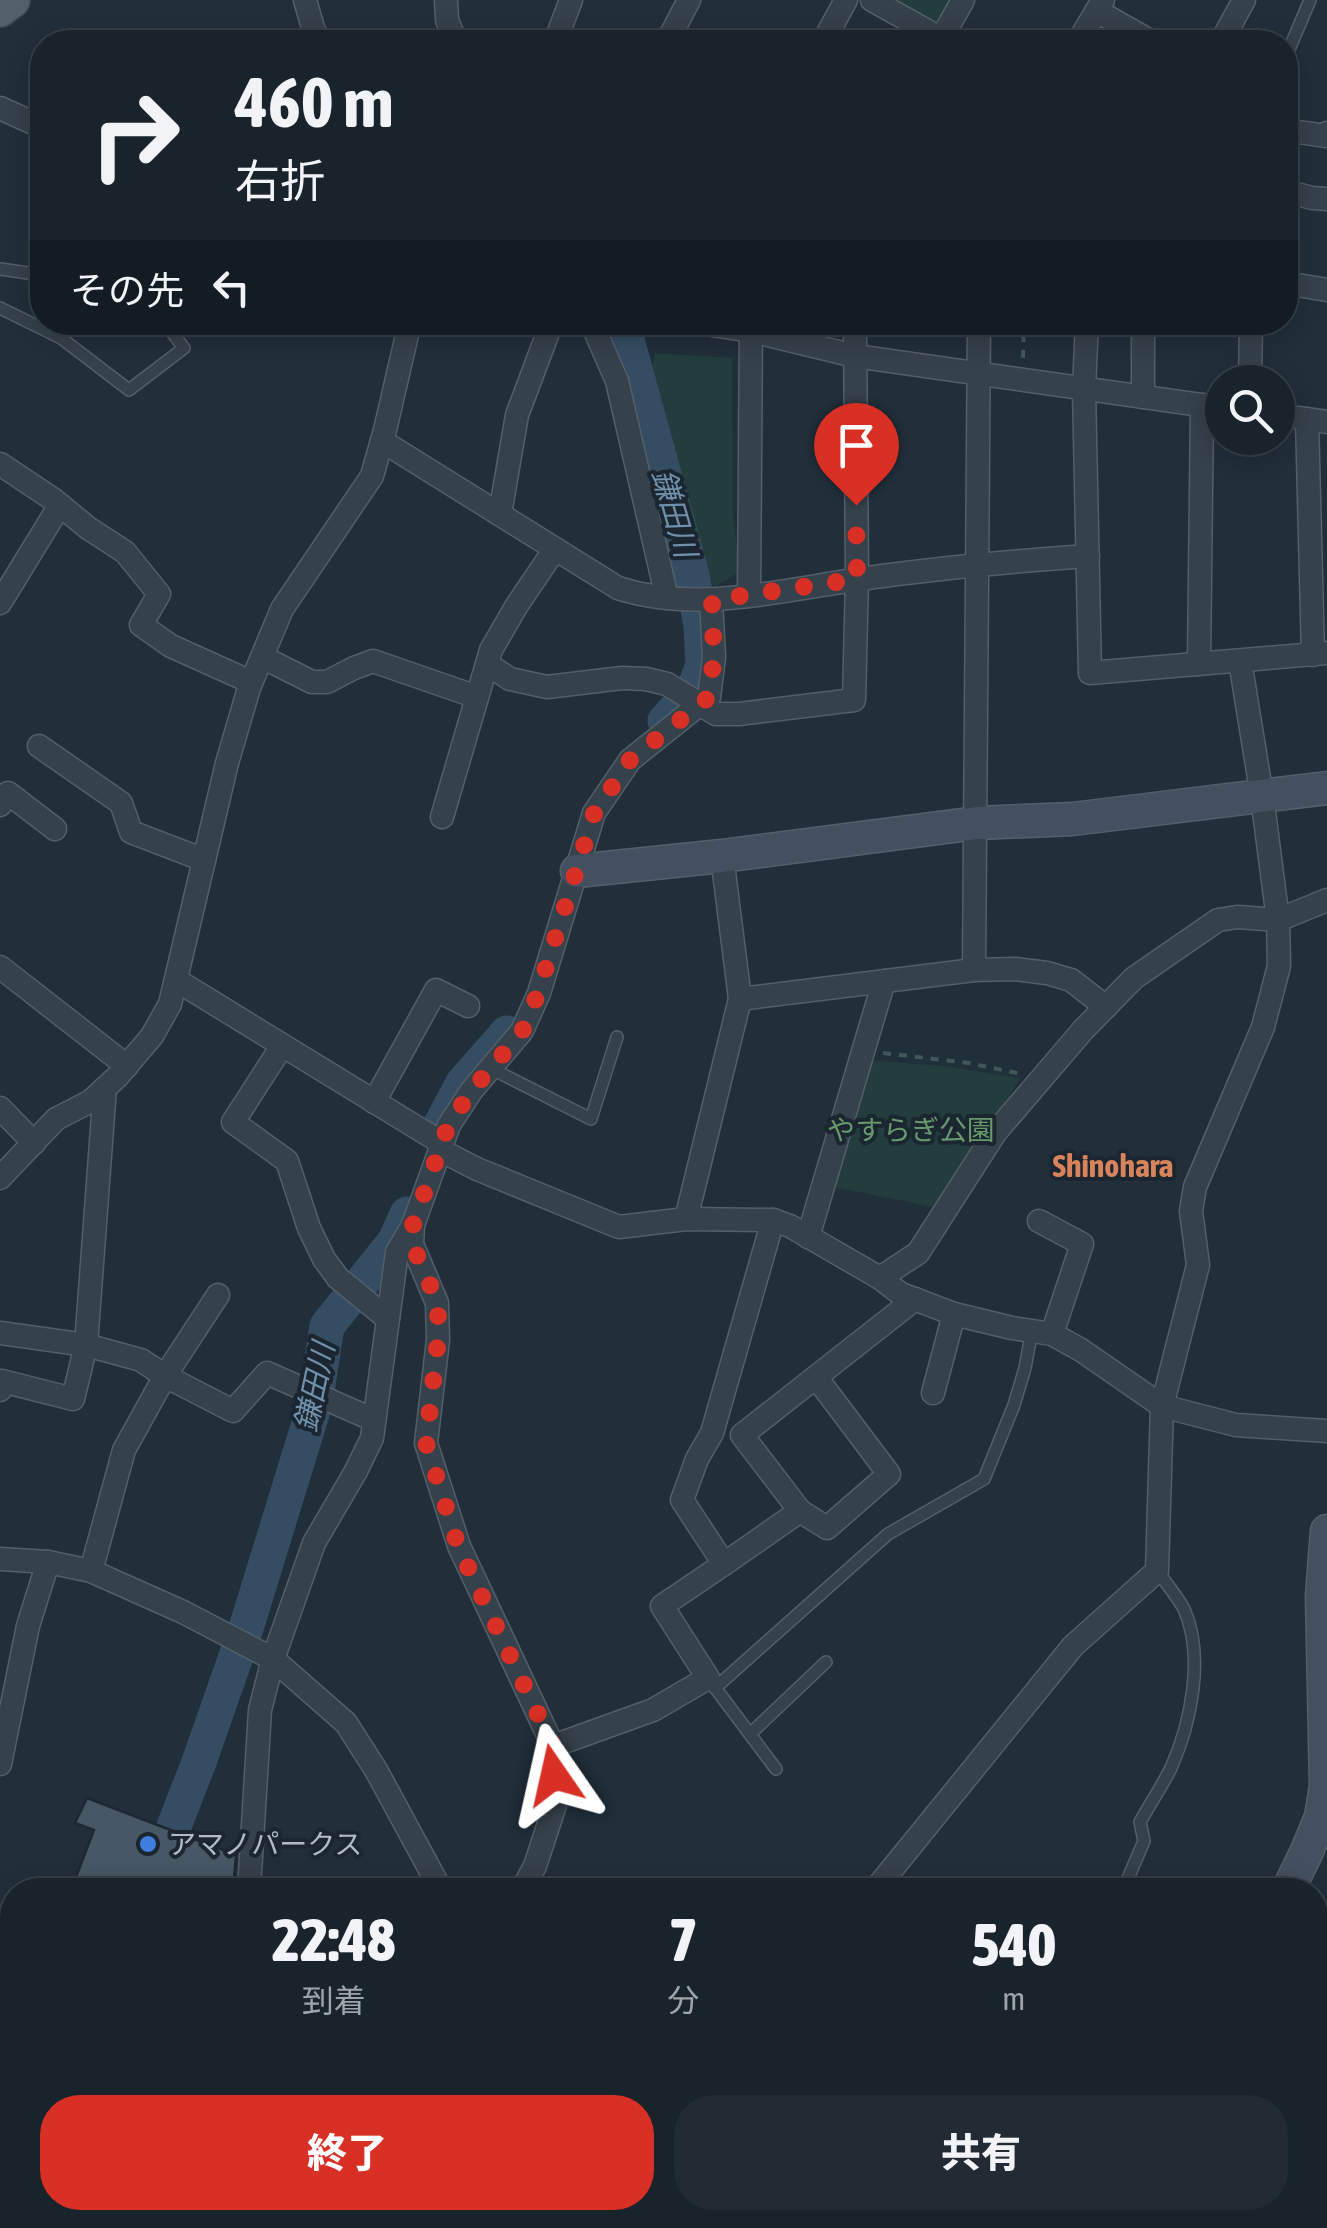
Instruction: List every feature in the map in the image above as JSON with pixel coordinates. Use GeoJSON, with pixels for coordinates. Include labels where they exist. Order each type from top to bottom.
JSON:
{"type":"FeatureCollection","features":[{"type":"Feature","properties":{"kind":"main road"},"geometry":{"type":"LineString","coordinates":[[0,9],[12,0]]}},
{"type":"Feature","properties":{"kind":"street"},"geometry":{"type":"LineString","coordinates":[[304,0],[313,30]]}},
{"type":"Feature","properties":{"kind":"street"},"geometry":{"type":"LineString","coordinates":[[446,0],[451,30]]}},
{"type":"Feature","properties":{"kind":"street"},"geometry":{"type":"LineString","coordinates":[[560,30],[571,0]]}},
{"type":"Feature","properties":{"kind":"street"},"geometry":{"type":"LineString","coordinates":[[673,30],[689,0]]}},
{"type":"Feature","properties":{"kind":"street"},"geometry":{"type":"LineString","coordinates":[[830,30],[846,0]]}},
{"type":"Feature","properties":{"kind":"street"},"geometry":{"type":"LineString","coordinates":[[872,0],[925,30]]}},
{"type":"Feature","properties":{"kind":"street"},"geometry":{"type":"LineString","coordinates":[[949,30],[964,0]]}},
{"type":"Feature","properties":{"kind":"street"},"geometry":{"type":"LineString","coordinates":[[1228,30],[1244,0]]}},
{"type":"Feature","properties":{"kind":"street"},"geometry":{"type":"LineString","coordinates":[[1085,30],[1100,5],[1135,30]]}},
{"type":"Feature","properties":{"kind":"street"},"geometry":{"type":"LineString","coordinates":[[0,108],[30,121]]}},
{"type":"Feature","properties":{"kind":"street"},"geometry":{"type":"LineString","coordinates":[[1298,132],[1326,136],[1327,133]]}},
{"type":"Feature","properties":{"kind":"street"},"geometry":{"type":"LineString","coordinates":[[1298,194],[1327,199]]}},
{"type":"Feature","properties":{"kind":"street"},"geometry":{"type":"LineString","coordinates":[[1298,286],[1327,290]]}},
{"type":"Feature","properties":{"kind":"street"},"geometry":{"type":"LineString","coordinates":[[0,1178],[56,1119],[91,1101],[105,1088],[152,1036],[170,1004],[227,763],[252,682],[282,610],[372,476],[407,335]]}},
{"type":"Feature","properties":{"kind":"street"},"geometry":{"type":"LineString","coordinates":[[500,514],[517,415],[547,335]]}},
{"type":"Feature","properties":{"kind":"street"},"geometry":{"type":"LineString","coordinates":[[597,335],[617,382],[667,598]]}},
{"type":"Feature","properties":{"kind":"street"},"geometry":{"type":"LineString","coordinates":[[749,595],[751,335]]}},
{"type":"Feature","properties":{"kind":"street"},"geometry":{"type":"LineString","coordinates":[[780,335],[856,356],[1205,405]]}},
{"type":"Feature","properties":{"kind":"street"},"geometry":{"type":"LineString","coordinates":[[487,664],[510,678],[547,687],[646,679],[667,684],[716,714],[854,700],[855,335]]}},
{"type":"Feature","properties":{"kind":"street"},"geometry":{"type":"LineString","coordinates":[[974,970],[980,335]]}},
{"type":"Feature","properties":{"kind":"street"},"geometry":{"type":"LineString","coordinates":[[1086,335],[1090,673],[1320,654],[1317,421]]}},
{"type":"Feature","properties":{"kind":"street"},"geometry":{"type":"LineString","coordinates":[[1142,397],[1143,335]]}},
{"type":"Feature","properties":{"kind":"street"},"geometry":{"type":"LineString","coordinates":[[1250,365],[1251,335]]}},
{"type":"Feature","properties":{"kind":"street"},"geometry":{"type":"LineString","coordinates":[[382,441],[618,588],[645,597],[712,600],[978,563],[1088,556]]}},
{"type":"Feature","properties":{"kind":"street"},"geometry":{"type":"LineString","coordinates":[[1199,664],[1210,455]]}},
{"type":"Feature","properties":{"kind":"street"},"geometry":{"type":"LineString","coordinates":[[0,464],[125,552],[160,594],[142,626],[171,646],[252,682]]}},
{"type":"Feature","properties":{"kind":"street"},"geometry":{"type":"LineString","coordinates":[[0,603],[60,506]]}},
{"type":"Feature","properties":{"kind":"street"},"geometry":{"type":"LineString","coordinates":[[442,817],[490,650],[556,549]]}},
{"type":"Feature","properties":{"kind":"street"},"geometry":{"type":"LineString","coordinates":[[250,1878],[260,1710],[273,1660],[314,1543],[372,1438],[397,1252],[413,1225],[448,1126],[472,1090],[522,1032],[594,814],[630,760],[709,697],[714,657],[712,600]]}},
{"type":"Feature","properties":{"kind":"street"},"geometry":{"type":"LineString","coordinates":[[262,657],[312,682],[327,682],[373,662],[477,697]]}},
{"type":"Feature","properties":{"kind":"street"},"geometry":{"type":"LineString","coordinates":[[885,1878],[1074,1646],[1157,1571],[1162,1406],[1198,1266],[1192,1211],[1196,1187],[1263,1026],[1279,966],[1278,920],[1240,661]]}},
{"type":"Feature","properties":{"kind":"street"},"geometry":{"type":"LineString","coordinates":[[40,746],[120,803],[131,832],[204,860]]}},
{"type":"Feature","properties":{"kind":"street"},"geometry":{"type":"LineString","coordinates":[[577,871],[977,823],[1072,819],[1327,788]]}},
{"type":"Feature","properties":{"kind":"street"},"geometry":{"type":"LineString","coordinates":[[0,805],[8,793],[55,830]]}},
{"type":"Feature","properties":{"kind":"street"},"geometry":{"type":"LineString","coordinates":[[686,1218],[740,999],[722,856]]}},
{"type":"Feature","properties":{"kind":"street"},"geometry":{"type":"LineString","coordinates":[[880,1278],[918,1253],[995,1132],[1134,978],[1218,920],[1278,920],[1327,900]]}},
{"type":"Feature","properties":{"kind":"street"},"geometry":{"type":"LineString","coordinates":[[0,967],[126,1066]]}},
{"type":"Feature","properties":{"kind":"street"},"geometry":{"type":"LineString","coordinates":[[740,999],[974,970],[1015,969],[1047,972],[1071,980],[1106,1008]]}},
{"type":"Feature","properties":{"kind":"street"},"geometry":{"type":"LineString","coordinates":[[176,980],[477,1169],[620,1227],[686,1218],[774,1220],[915,1300],[954,1314],[1042,1332],[1081,1350],[1162,1406],[1236,1425],[1327,1431]]}},
{"type":"Feature","properties":{"kind":"street"},"geometry":{"type":"LineString","coordinates":[[808,1237],[884,981]]}},
{"type":"Feature","properties":{"kind":"street"},"geometry":{"type":"LineString","coordinates":[[374,1102],[436,990],[468,1006]]}},
{"type":"Feature","properties":{"kind":"street"},"geometry":{"type":"LineString","coordinates":[[282,1046],[233,1122],[287,1161],[309,1228],[324,1258],[338,1278],[388,1318]]}},
{"type":"Feature","properties":{"kind":"street"},"geometry":{"type":"LineString","coordinates":[[0,1390],[2,1381],[73,1399],[86,1345],[105,1088]]}},
{"type":"Feature","properties":{"kind":"street"},"geometry":{"type":"LineString","coordinates":[[0,1108],[34,1143]]}},
{"type":"Feature","properties":{"kind":"street"},"geometry":{"type":"LineString","coordinates":[[724,1564],[682,1500],[697,1458],[712,1433],[774,1220]]}},
{"type":"Feature","properties":{"kind":"street"},"geometry":{"type":"LineString","coordinates":[[1038,1220],[1082,1244],[1042,1332]]}},
{"type":"Feature","properties":{"kind":"street"},"geometry":{"type":"LineString","coordinates":[[413,1225],[412,1244],[438,1303],[438,1340],[426,1443],[458,1546],[553,1746],[555,1805],[529,1878]]}},
{"type":"Feature","properties":{"kind":"street"},"geometry":{"type":"LineString","coordinates":[[91,1571],[124,1450],[165,1376],[218,1295]]}},
{"type":"Feature","properties":{"kind":"street"},"geometry":{"type":"LineString","coordinates":[[816,1377],[889,1474],[828,1528],[800,1511],[742,1435],[816,1377],[915,1300]]}},
{"type":"Feature","properties":{"kind":"street"},"geometry":{"type":"LineString","coordinates":[[933,1393],[954,1314]]}},
{"type":"Feature","properties":{"kind":"street"},"geometry":{"type":"LineString","coordinates":[[0,1333],[86,1345],[141,1360],[233,1411],[267,1374],[374,1420]]}},
{"type":"Feature","properties":{"kind":"street"},"geometry":{"type":"LineString","coordinates":[[553,1746],[653,1710],[712,1683],[662,1606],[800,1511]]}},
{"type":"Feature","properties":{"kind":"street"},"geometry":{"type":"LineString","coordinates":[[1294,1878],[1321,1817],[1326,1786],[1322,1596],[1326,1540]]}},
{"type":"Feature","properties":{"kind":"street"},"geometry":{"type":"LineString","coordinates":[[0,1559],[48,1562],[91,1571],[183,1612],[273,1660],[346,1723],[435,1878]]}},
{"type":"Feature","properties":{"kind":"street"},"geometry":{"type":"LineString","coordinates":[[0,1764],[28,1626],[48,1562]]}},
{"type":"Feature","properties":{"kind":"lane"},"geometry":{"type":"LineString","coordinates":[[1297,30],[1310,0]]}},
{"type":"Feature","properties":{"kind":"lane"},"geometry":{"type":"LineString","coordinates":[[0,270],[30,274]]}},
{"type":"Feature","properties":{"kind":"lane"},"geometry":{"type":"LineString","coordinates":[[0,308],[30,323]]}},
{"type":"Feature","properties":{"kind":"lane"},"geometry":{"type":"LineString","coordinates":[[55,335],[128,390],[184,348],[174,335]]}},
{"type":"Feature","properties":{"kind":"lane"},"geometry":{"type":"LineString","coordinates":[[490,1068],[591,1119],[617,1037]]}},
{"type":"Feature","properties":{"kind":"lane"},"geometry":{"type":"LineString","coordinates":[[776,1769],[712,1683],[888,1534],[984,1479],[1042,1332]]}},
{"type":"Feature","properties":{"kind":"lane"},"geometry":{"type":"LineString","coordinates":[[1127,1878],[1144,1841],[1140,1822],[1171,1767],[1193,1694],[1194,1661],[1184,1610],[1157,1571]]}},
{"type":"Feature","properties":{"kind":"lane"},"geometry":{"type":"LineString","coordinates":[[750,1734],[826,1662]]}},
{"type":"Feature","properties":{"kind":"path"},"geometry":{"type":"LineString","coordinates":[[1022,380],[1024,335]]}},
{"type":"Feature","properties":{"kind":"path"},"geometry":{"type":"LineString","coordinates":[[864,1051],[970,1063],[1040,1080]]}},
{"type":"Feature","properties":{"kind":"green space"},"geometry":{"type":"Polygon","coordinates":[[[879,0],[959,0],[941,30],[932,30],[879,0]]]}},
{"type":"Feature","properties":{"kind":"green space"},"geometry":{"type":"Polygon","coordinates":[[[655,353],[732,358],[733,517],[740,572],[715,586],[699,566],[683,506],[670,430],[652,369],[655,353]]]}},
{"type":"Feature","properties":{"kind":"green space","name":"やすらぎ公園"},"geometry":{"type":"Polygon","coordinates":[[[865,1060],[944,1066],[1020,1078],[939,1208],[829,1186],[865,1060]]]}},
{"type":"Feature","properties":{"kind":"building","name":"アマノパークス"},"geometry":{"type":"Polygon","coordinates":[[[87,1798],[236,1855],[234,1878],[76,1878],[94,1830],[75,1823],[87,1798]]]}},
{"type":"Feature","properties":{"kind":"waterway","name":"鎌田川"},"geometry":{"type":"LineString","coordinates":[[626,335],[692,575],[701,626],[703,665],[694,689],[665,721]]}},
{"type":"Feature","properties":{"kind":"waterway","name":"鎌田川"},"geometry":{"type":"LineString","coordinates":[[439,1128],[463,1083],[507,1033]]}},
{"type":"Feature","properties":{"kind":"waterway","name":"鎌田川"},"geometry":{"type":"LineString","coordinates":[[158,1878],[162,1857],[247,1625],[315,1404],[327,1326],[395,1241],[407,1214]]}},
{"type":"Feature","properties":{"kind":"place","name":"アマノパークス"},"geometry":{"type":"Point","coordinates":[148,1844]}},
{"type":"Feature","properties":{"kind":"district","name":"Shinohara"},"geometry":{"type":"Point","coordinates":[1113,1165]}},
{"type":"Feature","properties":{"kind":"route"},"geometry":{"type":"LineString","coordinates":[[554,1775],[553,1746],[458,1546],[426,1443],[438,1340],[438,1303],[412,1244],[413,1225],[448,1126],[472,1090],[522,1032],[594,814],[630,760],[709,697],[714,657],[712,600],[857,579],[856,505]]}}]}
